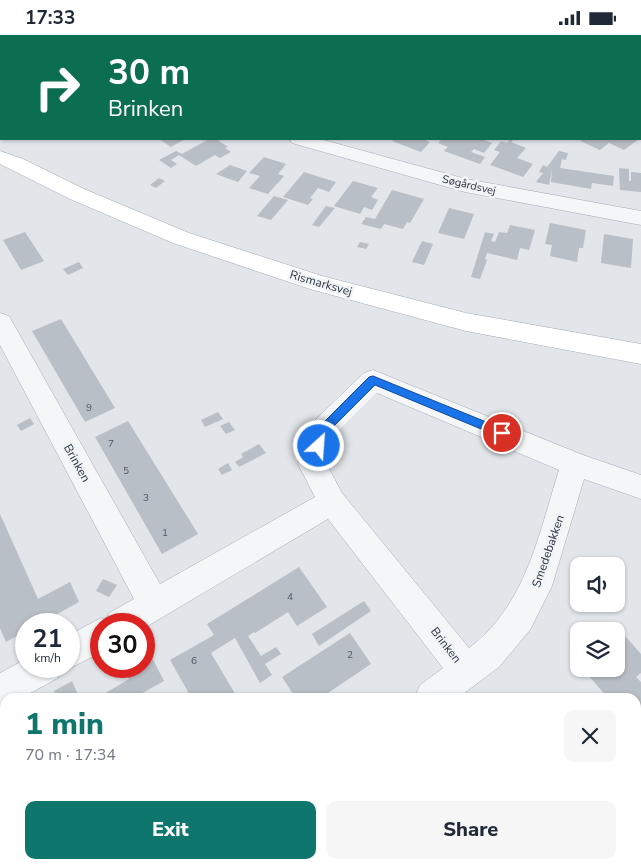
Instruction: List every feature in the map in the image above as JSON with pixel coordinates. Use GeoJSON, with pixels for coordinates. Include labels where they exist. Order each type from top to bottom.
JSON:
{"type":"FeatureCollection","features":[{"type":"Feature","properties":{"kind":"main road","name":"Rismarksvej"},"geometry":{"type":"LineString","coordinates":[[5,156],[77,194],[181,238],[318,283],[466,322],[641,354]]}},
{"type":"Feature","properties":{"kind":"street","name":"Søgårdsvej"},"geometry":{"type":"LineString","coordinates":[[303,140],[465,185],[641,218]]}},
{"type":"Feature","properties":{"kind":"street","name":"Brinken"},"geometry":{"type":"LineString","coordinates":[[0,322],[154,604]]}},
{"type":"Feature","properties":{"kind":"street","name":"Brinken"},"geometry":{"type":"LineString","coordinates":[[467,672],[332,502],[312,464],[325,428],[373,380],[575,463]]}},
{"type":"Feature","properties":{"kind":"street"},"geometry":{"type":"LineString","coordinates":[[575,463],[641,487]]}},
{"type":"Feature","properties":{"kind":"street","name":"Smedebakken"},"geometry":{"type":"LineString","coordinates":[[438,693],[487,655],[519,619],[537,585],[575,463]]}},
{"type":"Feature","properties":{"kind":"street"},"geometry":{"type":"LineString","coordinates":[[139,613],[332,502]]}},
{"type":"Feature","properties":{"kind":"street"},"geometry":{"type":"LineString","coordinates":[[0,692],[25,678]]}},
{"type":"Feature","properties":{"kind":"building"},"geometry":{"type":"Polygon","coordinates":[[[160,140],[183,140],[171,147],[160,140]]]}},
{"type":"Feature","properties":{"kind":"building"},"geometry":{"type":"Polygon","coordinates":[[[207,140],[218,140],[228,147],[225,148],[231,152],[220,158],[215,155],[196,166],[179,155],[171,160],[177,164],[171,168],[159,160],[176,151],[182,154],[207,140]]]}},
{"type":"Feature","properties":{"kind":"building"},"geometry":{"type":"Polygon","coordinates":[[[425,140],[430,142],[421,152],[392,141],[425,140]]]}},
{"type":"Feature","properties":{"kind":"building"},"geometry":{"type":"Polygon","coordinates":[[[441,140],[485,140],[492,143],[484,153],[474,149],[471,152],[485,157],[480,164],[444,151],[448,147],[438,143],[441,140]]]}},
{"type":"Feature","properties":{"kind":"building"},"geometry":{"type":"Polygon","coordinates":[[[509,140],[513,140],[511,142],[526,148],[517,158],[533,164],[523,177],[490,165],[500,152],[494,150],[501,141],[507,143],[509,140]]]}},
{"type":"Feature","properties":{"kind":"building"},"geometry":{"type":"Polygon","coordinates":[[[638,140],[624,150],[609,143],[600,150],[580,141],[638,140]]]}},
{"type":"Feature","properties":{"kind":"building"},"geometry":{"type":"Polygon","coordinates":[[[559,151],[568,153],[566,160],[562,159],[560,168],[614,176],[613,186],[592,183],[591,189],[551,182],[552,169],[549,185],[536,182],[543,173],[539,172],[543,165],[547,167],[559,151]]]}},
{"type":"Feature","properties":{"kind":"building"},"geometry":{"type":"Polygon","coordinates":[[[264,157],[286,164],[278,174],[284,176],[268,194],[249,188],[260,176],[249,173],[264,157]]]}},
{"type":"Feature","properties":{"kind":"building"},"geometry":{"type":"Polygon","coordinates":[[[230,165],[247,171],[238,182],[216,174],[230,165]]]}},
{"type":"Feature","properties":{"kind":"building"},"geometry":{"type":"Polygon","coordinates":[[[619,168],[629,169],[629,181],[631,181],[631,172],[641,173],[641,192],[620,190],[619,168]]]}},
{"type":"Feature","properties":{"kind":"building"},"geometry":{"type":"Polygon","coordinates":[[[304,172],[336,182],[329,192],[318,188],[310,198],[313,199],[308,205],[283,197],[304,172]]]}},
{"type":"Feature","properties":{"kind":"building"},"geometry":{"type":"Polygon","coordinates":[[[159,178],[165,181],[156,188],[150,185],[159,178]]]}},
{"type":"Feature","properties":{"kind":"building"},"geometry":{"type":"Polygon","coordinates":[[[353,181],[378,188],[371,197],[378,200],[372,210],[364,207],[360,214],[334,206],[353,181]]]}},
{"type":"Feature","properties":{"kind":"building"},"geometry":{"type":"Polygon","coordinates":[[[392,190],[424,199],[410,223],[407,222],[403,229],[384,224],[381,229],[361,224],[366,217],[375,219],[392,190]]]}},
{"type":"Feature","properties":{"kind":"building"},"geometry":{"type":"Polygon","coordinates":[[[274,196],[288,200],[271,220],[257,216],[274,196]]]}},
{"type":"Feature","properties":{"kind":"building"},"geometry":{"type":"Polygon","coordinates":[[[326,206],[335,208],[319,227],[312,225],[326,206]]]}},
{"type":"Feature","properties":{"kind":"building"},"geometry":{"type":"Polygon","coordinates":[[[449,208],[474,214],[464,239],[438,233],[449,208]]]}},
{"type":"Feature","properties":{"kind":"building"},"geometry":{"type":"Polygon","coordinates":[[[550,223],[586,230],[583,248],[579,248],[577,262],[550,256],[552,245],[545,244],[550,223]]]}},
{"type":"Feature","properties":{"kind":"building"},"geometry":{"type":"Polygon","coordinates":[[[510,225],[535,230],[529,250],[520,248],[517,260],[487,253],[485,259],[487,260],[480,279],[471,277],[485,232],[494,234],[491,241],[495,242],[499,232],[507,233],[510,225]]]}},
{"type":"Feature","properties":{"kind":"building"},"geometry":{"type":"Polygon","coordinates":[[[25,232],[44,261],[21,270],[3,240],[25,232]]]}},
{"type":"Feature","properties":{"kind":"building"},"geometry":{"type":"Polygon","coordinates":[[[604,234],[633,239],[631,268],[601,263],[604,234]]]}},
{"type":"Feature","properties":{"kind":"building"},"geometry":{"type":"Polygon","coordinates":[[[422,241],[433,244],[424,265],[412,262],[422,241]]]}},
{"type":"Feature","properties":{"kind":"building"},"geometry":{"type":"Polygon","coordinates":[[[360,242],[369,244],[366,249],[357,247],[360,242]]]}},
{"type":"Feature","properties":{"kind":"building"},"geometry":{"type":"Polygon","coordinates":[[[79,262],[83,268],[68,275],[63,269],[79,262]]]}},
{"type":"Feature","properties":{"kind":"building"},"geometry":{"type":"Polygon","coordinates":[[[61,319],[115,408],[85,422],[32,331],[61,319]]]}},
{"type":"Feature","properties":{"kind":"building"},"geometry":{"type":"Polygon","coordinates":[[[218,412],[223,419],[205,427],[201,420],[218,412]]]}},
{"type":"Feature","properties":{"kind":"building"},"geometry":{"type":"Polygon","coordinates":[[[30,418],[34,424],[21,431],[17,425],[30,418]]]}},
{"type":"Feature","properties":{"kind":"building"},"geometry":{"type":"Polygon","coordinates":[[[128,421],[198,534],[162,554],[95,437],[128,421]]]}},
{"type":"Feature","properties":{"kind":"building"},"geometry":{"type":"Polygon","coordinates":[[[229,422],[235,430],[226,434],[220,426],[229,422]]]}},
{"type":"Feature","properties":{"kind":"building"},"geometry":{"type":"Polygon","coordinates":[[[259,444],[266,453],[239,467],[235,462],[243,457],[241,454],[259,444]]]}},
{"type":"Feature","properties":{"kind":"building"},"geometry":{"type":"Polygon","coordinates":[[[228,463],[232,470],[222,475],[218,469],[228,463]]]}},
{"type":"Feature","properties":{"kind":"building"},"geometry":{"type":"Polygon","coordinates":[[[0,514],[38,599],[70,582],[79,602],[59,613],[15,613],[15,637],[6,642],[0,628],[0,514]]]}},
{"type":"Feature","properties":{"kind":"building"},"geometry":{"type":"Polygon","coordinates":[[[299,567],[327,607],[297,626],[288,612],[248,636],[261,656],[276,647],[281,654],[265,664],[272,675],[260,683],[235,638],[211,653],[235,693],[189,693],[170,660],[214,635],[207,624],[299,567]]]}},
{"type":"Feature","properties":{"kind":"building"},"geometry":{"type":"Polygon","coordinates":[[[103,579],[117,585],[109,597],[96,591],[103,579]]]}},
{"type":"Feature","properties":{"kind":"building"},"geometry":{"type":"Polygon","coordinates":[[[364,601],[371,611],[319,646],[312,634],[364,601]]]}},
{"type":"Feature","properties":{"kind":"building"},"geometry":{"type":"Polygon","coordinates":[[[350,633],[371,664],[328,693],[292,693],[282,677],[350,633]]]}},
{"type":"Feature","properties":{"kind":"building"},"geometry":{"type":"Polygon","coordinates":[[[626,637],[641,654],[641,673],[636,677],[641,682],[641,693],[604,693],[590,677],[625,677],[626,637]]]}},
{"type":"Feature","properties":{"kind":"building"},"geometry":{"type":"Polygon","coordinates":[[[155,663],[164,681],[143,693],[106,693],[129,679],[155,678],[155,663]]]}},
{"type":"Feature","properties":{"kind":"building"},"geometry":{"type":"Polygon","coordinates":[[[72,681],[77,693],[55,693],[54,691],[72,681]]]}},
{"type":"Feature","properties":{"kind":"route"},"geometry":{"type":"LineString","coordinates":[[319,446],[325,428],[373,380],[502,433]]}}]}
